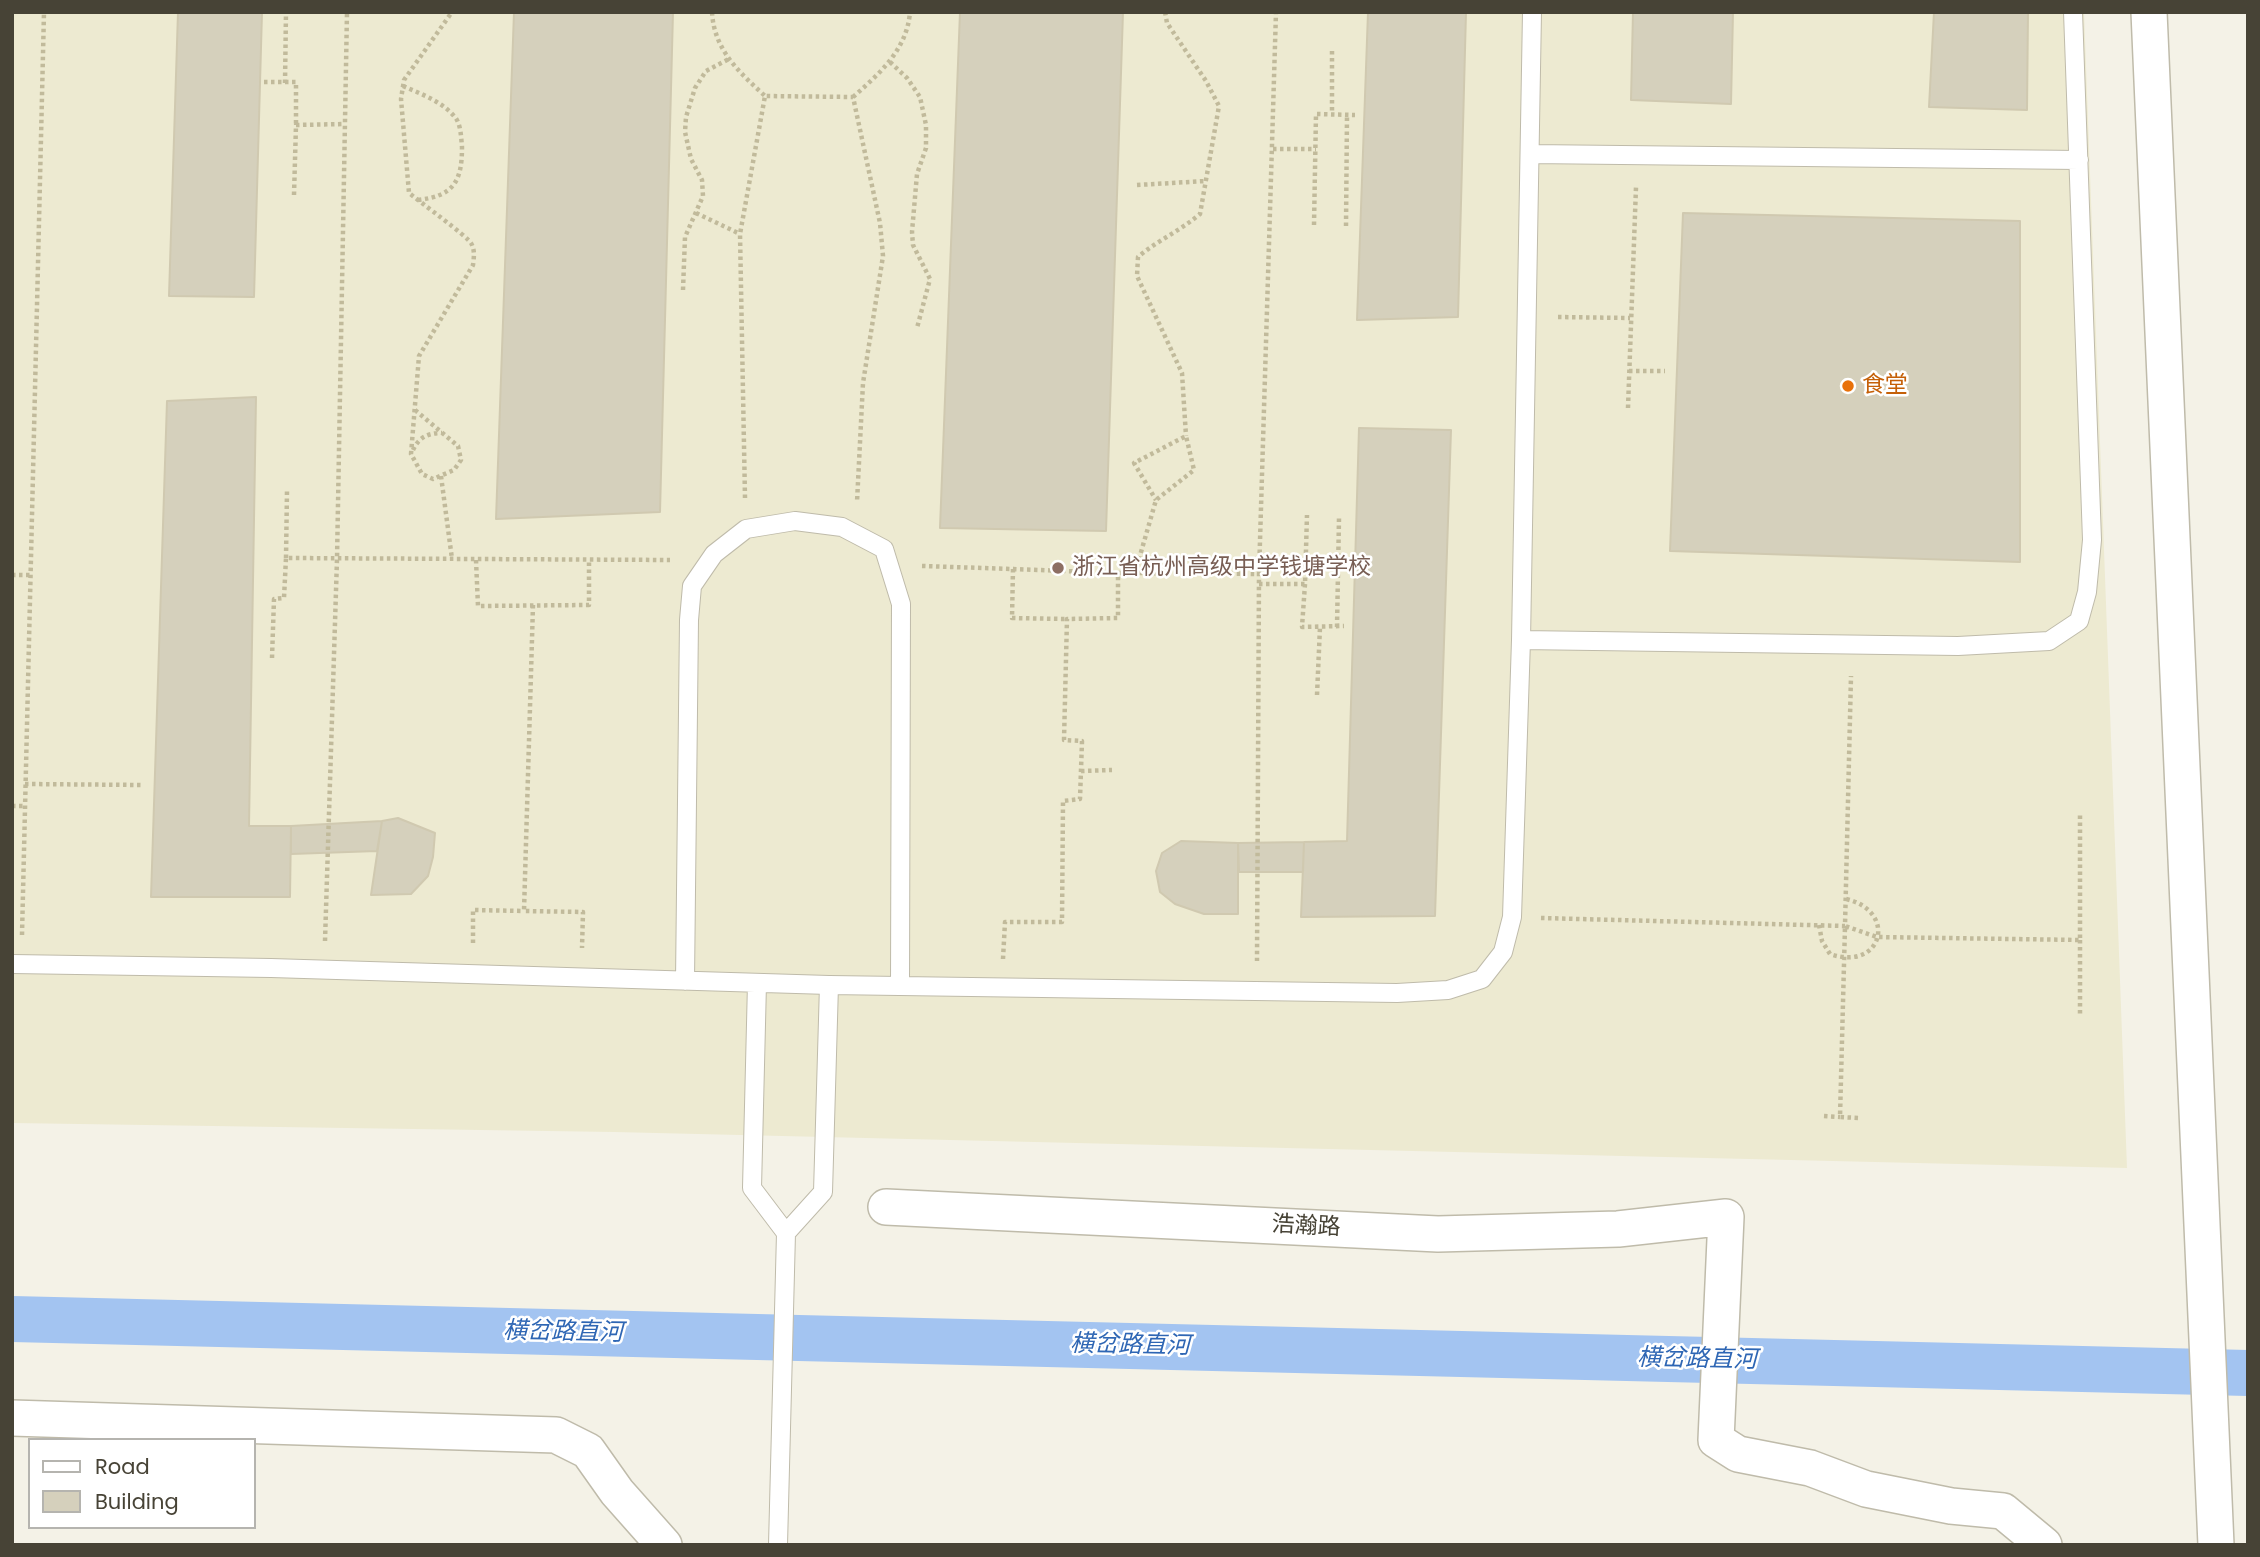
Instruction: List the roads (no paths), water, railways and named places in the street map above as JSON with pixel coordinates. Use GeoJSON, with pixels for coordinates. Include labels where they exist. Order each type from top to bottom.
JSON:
{"type":"FeatureCollection","features":[{"type":"Feature","properties":{"kind":"street"},"geometry":{"type":"LineString","coordinates":[[2149,12],[2216,1545]]}},
{"type":"Feature","properties":{"kind":"street","name":"浩瀚路"},"geometry":{"type":"LineString","coordinates":[[886,1207],[1438,1234],[1618,1229],[1726,1217],[1716,1440],[1738,1454],[1810,1468],[1866,1489],[1951,1506],[2003,1511],[2044,1545]]}},
{"type":"Feature","properties":{"kind":"street"},"geometry":{"type":"LineString","coordinates":[[12,1419],[556,1435],[588,1451],[617,1492],[664,1545]]}},
{"type":"Feature","properties":{"kind":"lane"},"geometry":{"type":"LineString","coordinates":[[17,964],[829,985],[1398,993],[1448,990],[1482,979],[1503,952],[1512,917],[1521,640],[1532,12]]}},
{"type":"Feature","properties":{"kind":"lane"},"geometry":{"type":"LineString","coordinates":[[1521,640],[1958,646],[2049,640],[2079,621],[2087,592],[2092,540],[2073,12]]}},
{"type":"Feature","properties":{"kind":"lane"},"geometry":{"type":"LineString","coordinates":[[1530,154],[2079,160]]}},
{"type":"Feature","properties":{"kind":"lane"},"geometry":{"type":"LineString","coordinates":[[685,981],[689,620],[692,586],[710,560],[746,528],[795,521],[842,527],[884,549],[901,604],[900,986]]}},
{"type":"Feature","properties":{"kind":"lane"},"geometry":{"type":"LineString","coordinates":[[757,983],[752,1188],[786,1233],[783,1433],[778,1545]]}},
{"type":"Feature","properties":{"kind":"lane"},"geometry":{"type":"LineString","coordinates":[[786,1233],[823,1192],[829,985]]}},
{"type":"Feature","properties":{"kind":"waterway","name":"横岔路直河"},"geometry":{"type":"LineString","coordinates":[[12,1319],[2248,1373]]}},
{"type":"Feature","properties":{"kind":"place","name":"食堂"},"geometry":{"type":"Point","coordinates":[1848,386]}},
{"type":"Feature","properties":{"kind":"place","name":"浙江省杭州高级中学钱塘学校"},"geometry":{"type":"Point","coordinates":[1058,568]}}]}
